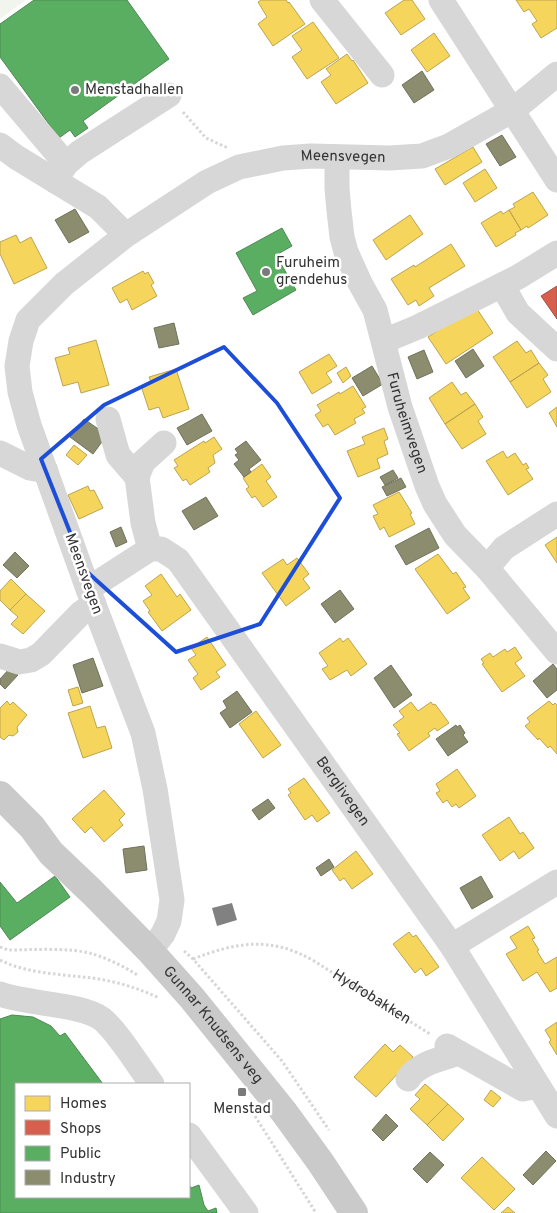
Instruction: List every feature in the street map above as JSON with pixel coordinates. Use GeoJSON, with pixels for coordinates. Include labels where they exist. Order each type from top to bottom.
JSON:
{"type":"FeatureCollection","features":[{"type":"Feature","properties":{"kind":"main road","name":"Gunnar Knudsens veg"},"geometry":{"type":"LineString","coordinates":[[0,795],[32,827],[51,853],[150,951],[192,998],[284,1112],[354,1213]]}},
{"type":"Feature","properties":{"kind":"main road","name":"Gunnar Knudsens veg"},"geometry":{"type":"LineString","coordinates":[[0,820],[24,840],[51,853]]}},
{"type":"Feature","properties":{"kind":"street"},"geometry":{"type":"LineString","coordinates":[[322,0],[382,75]]}},
{"type":"Feature","properties":{"kind":"street"},"geometry":{"type":"LineString","coordinates":[[441,0],[557,180]]}},
{"type":"Feature","properties":{"kind":"street","name":"Meensvegen"},"geometry":{"type":"LineString","coordinates":[[150,951],[164,934],[169,920],[172,900],[156,789],[143,733],[91,597],[29,424],[20,392],[17,366],[21,341],[28,320],[64,284],[126,235],[207,182],[239,167],[283,158],[311,156],[390,158],[422,156],[449,146],[513,110],[557,74]]}},
{"type":"Feature","properties":{"kind":"street"},"geometry":{"type":"LineString","coordinates":[[0,86],[60,173],[126,235]]}},
{"type":"Feature","properties":{"kind":"street"},"geometry":{"type":"LineString","coordinates":[[60,173],[80,152],[169,95]]}},
{"type":"Feature","properties":{"kind":"street"},"geometry":{"type":"LineString","coordinates":[[0,144],[16,158],[60,173]]}},
{"type":"Feature","properties":{"kind":"street","name":"Furuheimvegen"},"geometry":{"type":"LineString","coordinates":[[337,157],[337,188],[342,237],[346,252],[375,310],[400,407],[427,486],[435,504],[455,535],[487,568],[557,652]]}},
{"type":"Feature","properties":{"kind":"street"},"geometry":{"type":"LineString","coordinates":[[384,341],[410,331],[518,277],[557,253]]}},
{"type":"Feature","properties":{"kind":"street"},"geometry":{"type":"LineString","coordinates":[[502,285],[518,312],[557,349]]}},
{"type":"Feature","properties":{"kind":"street"},"geometry":{"type":"LineString","coordinates":[[108,419],[118,455],[137,477]]}},
{"type":"Feature","properties":{"kind":"street"},"geometry":{"type":"LineString","coordinates":[[0,656],[19,662],[31,660],[41,654],[81,613],[91,597],[150,549],[143,523],[137,477],[143,462],[164,443]]}},
{"type":"Feature","properties":{"kind":"street"},"geometry":{"type":"LineString","coordinates":[[0,453],[30,468],[46,471]]}},
{"type":"Feature","properties":{"kind":"street"},"geometry":{"type":"LineString","coordinates":[[487,568],[504,548],[557,514]]}},
{"type":"Feature","properties":{"kind":"street","name":"Berglivegen"},"geometry":{"type":"LineString","coordinates":[[150,549],[161,549],[178,560],[452,946],[557,1116]]}},
{"type":"Feature","properties":{"kind":"street"},"geometry":{"type":"LineString","coordinates":[[452,946],[557,882]]}},
{"type":"Feature","properties":{"kind":"street"},"geometry":{"type":"LineString","coordinates":[[0,994],[14,999],[79,1010],[101,1018],[151,1083]]}},
{"type":"Feature","properties":{"kind":"street"},"geometry":{"type":"LineString","coordinates":[[408,1079],[411,1074],[428,1063],[453,1050],[523,1089],[538,1086]]}},
{"type":"Feature","properties":{"kind":"street"},"geometry":{"type":"LineString","coordinates":[[190,1136],[246,1213]]}},
{"type":"Feature","properties":{"kind":"path"},"geometry":{"type":"LineString","coordinates":[[169,95],[206,138],[258,162]]}},
{"type":"Feature","properties":{"kind":"path","name":"Hydrobakken"},"geometry":{"type":"LineString","coordinates":[[193,959],[216,950],[245,944],[268,944],[301,953],[398,1013],[453,1050]]}},
{"type":"Feature","properties":{"kind":"path"},"geometry":{"type":"LineString","coordinates":[[0,947],[8,950],[63,950],[92,954],[129,969],[142,977]]}},
{"type":"Feature","properties":{"kind":"path"},"geometry":{"type":"LineString","coordinates":[[0,960],[28,970],[108,981],[163,999],[160,992]]}},
{"type":"Feature","properties":{"kind":"highlighted area"},"geometry":{"type":"Polygon","coordinates":[[[224,347],[277,403],[340,498],[260,624],[176,652],[85,570],[41,459],[104,405],[224,347]]]}},
{"type":"Feature","properties":{"kind":"shaded area"},"geometry":{"type":"Polygon","coordinates":[[[0,0],[26,0],[0,19],[0,0]]]}},
{"type":"Feature","properties":{"kind":"building: Homes"},"geometry":{"type":"Polygon","coordinates":[[[261,0],[286,0],[305,24],[273,46],[258,24],[267,17],[258,2],[261,0]]]}},
{"type":"Feature","properties":{"kind":"building: Homes"},"geometry":{"type":"Polygon","coordinates":[[[404,0],[412,0],[425,19],[401,35],[385,13],[404,0]]]}},
{"type":"Feature","properties":{"kind":"building: Homes"},"geometry":{"type":"Polygon","coordinates":[[[516,0],[557,0],[557,28],[541,38],[532,24],[537,21],[529,9],[524,12],[516,0]]]}},
{"type":"Feature","properties":{"kind":"building: Homes"},"geometry":{"type":"Polygon","coordinates":[[[313,22],[339,58],[307,79],[292,57],[302,50],[292,36],[313,22]]]}},
{"type":"Feature","properties":{"kind":"building: Homes"},"geometry":{"type":"Polygon","coordinates":[[[434,33],[450,56],[427,72],[411,50],[434,33]]]}},
{"type":"Feature","properties":{"kind":"building: Homes"},"geometry":{"type":"Polygon","coordinates":[[[347,54],[368,83],[336,104],[321,82],[331,75],[326,69],[347,54]]]}},
{"type":"Feature","properties":{"kind":"building: Homes"},"geometry":{"type":"Polygon","coordinates":[[[473,147],[482,162],[445,185],[435,169],[473,147]]]}},
{"type":"Feature","properties":{"kind":"building: Homes"},"geometry":{"type":"Polygon","coordinates":[[[485,169],[497,188],[475,202],[463,183],[485,169]]]}},
{"type":"Feature","properties":{"kind":"building: Homes"},"geometry":{"type":"Polygon","coordinates":[[[533,192],[548,215],[528,228],[527,226],[521,230],[509,210],[515,207],[513,204],[533,192]]]}},
{"type":"Feature","properties":{"kind":"building: Homes"},"geometry":{"type":"Polygon","coordinates":[[[509,210],[521,230],[496,247],[481,223],[501,211],[503,214],[509,210]]]}},
{"type":"Feature","properties":{"kind":"building: Homes"},"geometry":{"type":"Polygon","coordinates":[[[410,215],[423,234],[386,260],[373,240],[410,215]]]}},
{"type":"Feature","properties":{"kind":"building: Homes"},"geometry":{"type":"Polygon","coordinates":[[[16,235],[20,243],[31,237],[47,268],[14,284],[0,254],[0,242],[16,235]]]}},
{"type":"Feature","properties":{"kind":"building: Homes"},"geometry":{"type":"Polygon","coordinates":[[[451,244],[465,266],[429,288],[434,296],[419,306],[416,300],[408,305],[391,279],[414,265],[415,267],[451,244]]]}},
{"type":"Feature","properties":{"kind":"building: Homes"},"geometry":{"type":"Polygon","coordinates":[[[143,271],[145,274],[148,272],[154,283],[151,285],[157,296],[132,310],[127,299],[120,303],[112,288],[143,271]]]}},
{"type":"Feature","properties":{"kind":"building: Homes"},"geometry":{"type":"Polygon","coordinates":[[[475,306],[493,333],[446,364],[428,337],[475,306]]]}},
{"type":"Feature","properties":{"kind":"building: Homes"},"geometry":{"type":"Polygon","coordinates":[[[96,340],[109,385],[81,393],[78,382],[63,386],[55,358],[70,354],[68,348],[96,340]]]}},
{"type":"Feature","properties":{"kind":"building: Homes"},"geometry":{"type":"Polygon","coordinates":[[[517,341],[526,353],[531,350],[539,363],[510,382],[493,357],[517,341]]]}},
{"type":"Feature","properties":{"kind":"building: Homes"},"geometry":{"type":"Polygon","coordinates":[[[329,354],[337,366],[326,373],[332,382],[312,394],[299,372],[329,354]]]}},
{"type":"Feature","properties":{"kind":"building: Homes"},"geometry":{"type":"Polygon","coordinates":[[[539,363],[548,375],[543,379],[551,392],[527,408],[510,382],[539,363]]]}},
{"type":"Feature","properties":{"kind":"building: Homes"},"geometry":{"type":"Polygon","coordinates":[[[346,367],[351,376],[343,383],[337,373],[346,367]]]}},
{"type":"Feature","properties":{"kind":"building: Homes"},"geometry":{"type":"Polygon","coordinates":[[[176,369],[189,409],[163,418],[159,407],[149,410],[141,386],[151,382],[149,377],[176,369]]]}},
{"type":"Feature","properties":{"kind":"building: Homes"},"geometry":{"type":"Polygon","coordinates":[[[452,382],[461,395],[466,392],[475,404],[445,424],[429,398],[452,382]]]}},
{"type":"Feature","properties":{"kind":"building: Homes"},"geometry":{"type":"Polygon","coordinates":[[[353,386],[366,407],[362,409],[365,413],[354,419],[356,423],[335,435],[328,424],[323,427],[315,415],[321,411],[317,405],[353,386]]]}},
{"type":"Feature","properties":{"kind":"building: Homes"},"geometry":{"type":"Polygon","coordinates":[[[475,404],[483,417],[478,421],[486,434],[462,449],[445,424],[475,404]]]}},
{"type":"Feature","properties":{"kind":"building: Homes"},"geometry":{"type":"Polygon","coordinates":[[[557,407],[557,427],[549,413],[557,407]]]}},
{"type":"Feature","properties":{"kind":"building: Homes"},"geometry":{"type":"Polygon","coordinates":[[[384,428],[388,439],[384,441],[388,454],[377,459],[380,468],[358,477],[347,451],[365,444],[362,437],[384,428]]]}},
{"type":"Feature","properties":{"kind":"building: Homes"},"geometry":{"type":"Polygon","coordinates":[[[214,437],[222,449],[213,455],[215,463],[208,468],[210,472],[190,485],[186,479],[183,481],[174,468],[178,466],[174,460],[204,441],[205,443],[214,437]]]}},
{"type":"Feature","properties":{"kind":"building: Homes"},"geometry":{"type":"Polygon","coordinates":[[[74,445],[87,455],[78,465],[66,455],[74,445]]]}},
{"type":"Feature","properties":{"kind":"building: Homes"},"geometry":{"type":"Polygon","coordinates":[[[503,451],[507,458],[515,453],[523,465],[526,463],[529,468],[526,469],[533,479],[508,495],[486,461],[503,451]]]}},
{"type":"Feature","properties":{"kind":"building: Homes"},"geometry":{"type":"Polygon","coordinates":[[[262,464],[271,477],[266,481],[277,497],[263,507],[255,496],[252,498],[246,489],[249,487],[243,478],[262,464]]]}},
{"type":"Feature","properties":{"kind":"building: Homes"},"geometry":{"type":"Polygon","coordinates":[[[88,486],[90,491],[94,490],[103,508],[79,519],[68,495],[88,486]]]}},
{"type":"Feature","properties":{"kind":"building: Homes"},"geometry":{"type":"Polygon","coordinates":[[[399,492],[412,513],[410,514],[415,524],[389,537],[384,527],[380,530],[373,516],[378,514],[373,505],[399,492]]]}},
{"type":"Feature","properties":{"kind":"building: Homes"},"geometry":{"type":"Polygon","coordinates":[[[557,537],[557,563],[545,545],[557,537]]]}},
{"type":"Feature","properties":{"kind":"building: Homes"},"geometry":{"type":"Polygon","coordinates":[[[438,554],[453,574],[456,572],[466,587],[463,588],[470,598],[447,614],[415,569],[438,554]]]}},
{"type":"Feature","properties":{"kind":"building: Homes"},"geometry":{"type":"Polygon","coordinates":[[[297,558],[309,574],[303,579],[310,588],[286,606],[262,573],[283,559],[287,565],[297,558]]]}},
{"type":"Feature","properties":{"kind":"building: Homes"},"geometry":{"type":"Polygon","coordinates":[[[161,574],[177,597],[180,594],[191,610],[162,631],[148,612],[150,611],[143,601],[152,595],[145,586],[161,574]]]}},
{"type":"Feature","properties":{"kind":"building: Homes"},"geometry":{"type":"Polygon","coordinates":[[[11,579],[26,594],[10,610],[0,600],[0,591],[11,579]]]}},
{"type":"Feature","properties":{"kind":"building: Homes"},"geometry":{"type":"Polygon","coordinates":[[[26,594],[45,611],[23,634],[11,624],[18,617],[10,610],[26,594]]]}},
{"type":"Feature","properties":{"kind":"building: Homes"},"geometry":{"type":"Polygon","coordinates":[[[207,637],[226,665],[216,672],[220,677],[201,690],[193,678],[198,674],[188,660],[196,655],[191,648],[207,637]]]}},
{"type":"Feature","properties":{"kind":"building: Homes"},"geometry":{"type":"Polygon","coordinates":[[[340,638],[343,642],[348,638],[367,664],[351,676],[347,670],[330,680],[322,669],[328,666],[319,653],[340,638]]]}},
{"type":"Feature","properties":{"kind":"building: Homes"},"geometry":{"type":"Polygon","coordinates":[[[515,647],[522,658],[515,663],[525,676],[502,692],[482,664],[484,663],[481,659],[490,653],[493,657],[505,649],[507,652],[515,647]]]}},
{"type":"Feature","properties":{"kind":"building: Homes"},"geometry":{"type":"Polygon","coordinates":[[[78,687],[83,703],[73,706],[68,690],[78,687]]]}},
{"type":"Feature","properties":{"kind":"building: Homes"},"geometry":{"type":"Polygon","coordinates":[[[7,701],[10,705],[13,702],[27,715],[17,727],[18,732],[13,736],[9,735],[4,740],[0,737],[0,708],[7,701]]]}},
{"type":"Feature","properties":{"kind":"building: Homes"},"geometry":{"type":"Polygon","coordinates":[[[549,701],[553,705],[555,703],[557,705],[557,754],[550,746],[548,748],[539,738],[538,740],[525,726],[530,722],[527,718],[549,701]]]}},
{"type":"Feature","properties":{"kind":"building: Homes"},"geometry":{"type":"Polygon","coordinates":[[[411,702],[418,711],[431,702],[433,705],[435,704],[449,723],[437,731],[435,728],[428,733],[430,736],[409,751],[397,734],[400,733],[393,725],[404,717],[399,711],[411,702]]]}},
{"type":"Feature","properties":{"kind":"building: Homes"},"geometry":{"type":"Polygon","coordinates":[[[90,706],[97,728],[105,726],[112,748],[83,758],[68,713],[90,706]]]}},
{"type":"Feature","properties":{"kind":"building: Homes"},"geometry":{"type":"Polygon","coordinates":[[[256,711],[281,745],[263,758],[239,724],[256,711]]]}},
{"type":"Feature","properties":{"kind":"building: Homes"},"geometry":{"type":"Polygon","coordinates":[[[457,769],[476,796],[459,808],[456,804],[452,807],[447,800],[443,803],[436,793],[440,791],[436,784],[457,769]]]}},
{"type":"Feature","properties":{"kind":"building: Homes"},"geometry":{"type":"Polygon","coordinates":[[[304,778],[330,813],[317,822],[312,815],[305,820],[288,795],[291,793],[288,789],[304,778]]]}},
{"type":"Feature","properties":{"kind":"building: Homes"},"geometry":{"type":"Polygon","coordinates":[[[104,790],[125,814],[119,820],[123,825],[104,842],[91,827],[85,833],[72,819],[104,790]]]}},
{"type":"Feature","properties":{"kind":"building: Homes"},"geometry":{"type":"Polygon","coordinates":[[[509,817],[520,834],[523,832],[534,848],[519,859],[514,851],[500,861],[482,835],[509,817]]]}},
{"type":"Feature","properties":{"kind":"building: Homes"},"geometry":{"type":"Polygon","coordinates":[[[356,851],[373,874],[352,889],[344,878],[340,881],[332,870],[356,851]]]}},
{"type":"Feature","properties":{"kind":"building: Homes"},"geometry":{"type":"Polygon","coordinates":[[[528,926],[535,938],[532,939],[539,950],[537,951],[545,964],[557,957],[557,988],[550,992],[537,972],[523,981],[506,954],[517,948],[510,937],[528,926]]]}},
{"type":"Feature","properties":{"kind":"building: Homes"},"geometry":{"type":"Polygon","coordinates":[[[409,932],[413,937],[416,935],[439,967],[426,976],[421,968],[415,973],[393,944],[409,932]]]}},
{"type":"Feature","properties":{"kind":"building: Homes"},"geometry":{"type":"Polygon","coordinates":[[[557,1022],[557,1055],[549,1042],[551,1040],[545,1030],[557,1022]]]}},
{"type":"Feature","properties":{"kind":"building: Homes"},"geometry":{"type":"Polygon","coordinates":[[[385,1044],[393,1052],[400,1045],[413,1057],[376,1097],[354,1077],[385,1044]]]}},
{"type":"Feature","properties":{"kind":"building: Homes"},"geometry":{"type":"Polygon","coordinates":[[[425,1084],[448,1104],[427,1125],[410,1109],[420,1099],[415,1095],[425,1084]]]}},
{"type":"Feature","properties":{"kind":"building: Homes"},"geometry":{"type":"Polygon","coordinates":[[[491,1090],[501,1098],[493,1107],[484,1100],[491,1090]]]}},
{"type":"Feature","properties":{"kind":"building: Homes"},"geometry":{"type":"Polygon","coordinates":[[[448,1104],[464,1119],[443,1141],[427,1125],[448,1104]]]}},
{"type":"Feature","properties":{"kind":"building: Homes"},"geometry":{"type":"Polygon","coordinates":[[[482,1157],[515,1189],[494,1210],[461,1178],[482,1157]]]}},
{"type":"Feature","properties":{"kind":"building: Homes"},"geometry":{"type":"Polygon","coordinates":[[[508,1207],[515,1213],[501,1213],[508,1207]]]}},
{"type":"Feature","properties":{"kind":"building: Shops"},"geometry":{"type":"Polygon","coordinates":[[[557,286],[557,319],[541,296],[557,286]]]}},
{"type":"Feature","properties":{"kind":"building: Public","name":"Menstadhallen"},"geometry":{"type":"Polygon","coordinates":[[[34,0],[127,0],[169,59],[83,121],[88,128],[75,137],[70,130],[59,138],[0,57],[0,24],[34,0]]]}},
{"type":"Feature","properties":{"kind":"building: Public"},"geometry":{"type":"Polygon","coordinates":[[[282,228],[292,246],[276,255],[296,290],[253,315],[243,298],[257,291],[236,253],[282,228]]]}},
{"type":"Feature","properties":{"kind":"building: Public"},"geometry":{"type":"Polygon","coordinates":[[[55,876],[70,897],[10,940],[0,926],[0,882],[17,903],[55,876]]]}},
{"type":"Feature","properties":{"kind":"building: Public"},"geometry":{"type":"Polygon","coordinates":[[[12,1015],[33,1017],[51,1026],[60,1036],[65,1033],[102,1083],[15,1083],[15,1198],[190,1198],[190,1186],[191,1188],[199,1185],[204,1205],[208,1211],[216,1208],[217,1213],[0,1213],[0,1019],[12,1015]]]}},
{"type":"Feature","properties":{"kind":"building: Industry"},"geometry":{"type":"Polygon","coordinates":[[[422,71],[434,90],[414,103],[402,85],[422,71]]]}},
{"type":"Feature","properties":{"kind":"building: Industry"},"geometry":{"type":"Polygon","coordinates":[[[502,135],[516,157],[500,166],[486,144],[502,135]]]}},
{"type":"Feature","properties":{"kind":"building: Industry"},"geometry":{"type":"Polygon","coordinates":[[[75,209],[89,232],[69,243],[55,220],[75,209]]]}},
{"type":"Feature","properties":{"kind":"building: Industry"},"geometry":{"type":"Polygon","coordinates":[[[174,323],[179,344],[159,348],[154,328],[174,323]]]}},
{"type":"Feature","properties":{"kind":"building: Industry"},"geometry":{"type":"Polygon","coordinates":[[[473,349],[484,366],[466,378],[455,361],[473,349]]]}},
{"type":"Feature","properties":{"kind":"building: Industry"},"geometry":{"type":"Polygon","coordinates":[[[424,350],[433,372],[417,379],[408,357],[424,350]]]}},
{"type":"Feature","properties":{"kind":"building: Industry"},"geometry":{"type":"Polygon","coordinates":[[[372,366],[383,384],[363,396],[352,378],[372,366]]]}},
{"type":"Feature","properties":{"kind":"building: Industry"},"geometry":{"type":"Polygon","coordinates":[[[202,414],[212,431],[187,445],[177,428],[202,414]]]}},
{"type":"Feature","properties":{"kind":"building: Industry"},"geometry":{"type":"Polygon","coordinates":[[[84,419],[107,435],[93,454],[70,437],[84,419]]]}},
{"type":"Feature","properties":{"kind":"building: Industry"},"geometry":{"type":"Polygon","coordinates":[[[246,441],[261,460],[249,469],[251,472],[244,477],[234,464],[239,460],[235,455],[238,453],[235,449],[246,441]]]}},
{"type":"Feature","properties":{"kind":"building: Industry"},"geometry":{"type":"Polygon","coordinates":[[[393,470],[398,478],[385,485],[380,477],[393,470]]]}},
{"type":"Feature","properties":{"kind":"building: Industry"},"geometry":{"type":"Polygon","coordinates":[[[401,478],[406,487],[387,496],[382,487],[401,478]]]}},
{"type":"Feature","properties":{"kind":"building: Industry"},"geometry":{"type":"Polygon","coordinates":[[[206,497],[218,516],[194,530],[182,511],[206,497]]]}},
{"type":"Feature","properties":{"kind":"building: Industry"},"geometry":{"type":"Polygon","coordinates":[[[121,527],[127,542],[116,547],[110,532],[121,527]]]}},
{"type":"Feature","properties":{"kind":"building: Industry"},"geometry":{"type":"Polygon","coordinates":[[[429,528],[439,548],[406,565],[395,546],[429,528]]]}},
{"type":"Feature","properties":{"kind":"building: Industry"},"geometry":{"type":"Polygon","coordinates":[[[15,552],[29,566],[17,578],[3,565],[15,552]]]}},
{"type":"Feature","properties":{"kind":"building: Industry"},"geometry":{"type":"Polygon","coordinates":[[[340,590],[354,609],[335,623],[321,604],[340,590]]]}},
{"type":"Feature","properties":{"kind":"building: Industry"},"geometry":{"type":"Polygon","coordinates":[[[93,658],[103,686],[82,693],[73,665],[93,658]]]}},
{"type":"Feature","properties":{"kind":"building: Industry"},"geometry":{"type":"Polygon","coordinates":[[[553,664],[557,669],[557,690],[547,698],[533,681],[553,664]]]}},
{"type":"Feature","properties":{"kind":"building: Industry"},"geometry":{"type":"Polygon","coordinates":[[[391,665],[412,695],[394,708],[374,678],[391,665]]]}},
{"type":"Feature","properties":{"kind":"building: Industry"},"geometry":{"type":"Polygon","coordinates":[[[10,668],[18,675],[5,689],[0,684],[0,679],[10,668]]]}},
{"type":"Feature","properties":{"kind":"building: Industry"},"geometry":{"type":"Polygon","coordinates":[[[237,691],[252,712],[230,728],[220,713],[227,708],[223,701],[237,691]]]}},
{"type":"Feature","properties":{"kind":"building: Industry"},"geometry":{"type":"Polygon","coordinates":[[[456,725],[457,727],[460,725],[465,733],[463,735],[468,742],[448,756],[436,739],[456,725]]]}},
{"type":"Feature","properties":{"kind":"building: Industry"},"geometry":{"type":"Polygon","coordinates":[[[268,799],[275,808],[259,820],[252,810],[268,799]]]}},
{"type":"Feature","properties":{"kind":"building: Industry"},"geometry":{"type":"Polygon","coordinates":[[[144,846],[147,870],[126,873],[123,849],[144,846]]]}},
{"type":"Feature","properties":{"kind":"building: Industry"},"geometry":{"type":"Polygon","coordinates":[[[329,859],[334,867],[321,876],[316,868],[329,859]]]}},
{"type":"Feature","properties":{"kind":"building: Industry"},"geometry":{"type":"Polygon","coordinates":[[[481,876],[493,897],[472,909],[460,888],[481,876]]]}},
{"type":"Feature","properties":{"kind":"building: Industry"},"geometry":{"type":"Polygon","coordinates":[[[386,1114],[398,1126],[383,1141],[372,1130],[386,1114]]]}},
{"type":"Feature","properties":{"kind":"building: Industry"},"geometry":{"type":"Polygon","coordinates":[[[546,1151],[556,1161],[533,1185],[523,1175],[546,1151]]]}},
{"type":"Feature","properties":{"kind":"building: Industry"},"geometry":{"type":"Polygon","coordinates":[[[430,1152],[444,1165],[427,1183],[413,1169],[430,1152]]]}},
{"type":"Feature","properties":{"kind":"building: Other"},"geometry":{"type":"Polygon","coordinates":[[[232,903],[237,920],[217,926],[212,908],[232,903]]]}},
{"type":"Feature","properties":{"kind":"place","name":"Menstadhallen"},"geometry":{"type":"Point","coordinates":[75,90]}},
{"type":"Feature","properties":{"kind":"place","name":"Furuheim grendehus"},"geometry":{"type":"Point","coordinates":[266,272]}},
{"type":"Feature","properties":{"kind":"place","name":"Menstad"},"geometry":{"type":"Point","coordinates":[242,1092]}}]}
